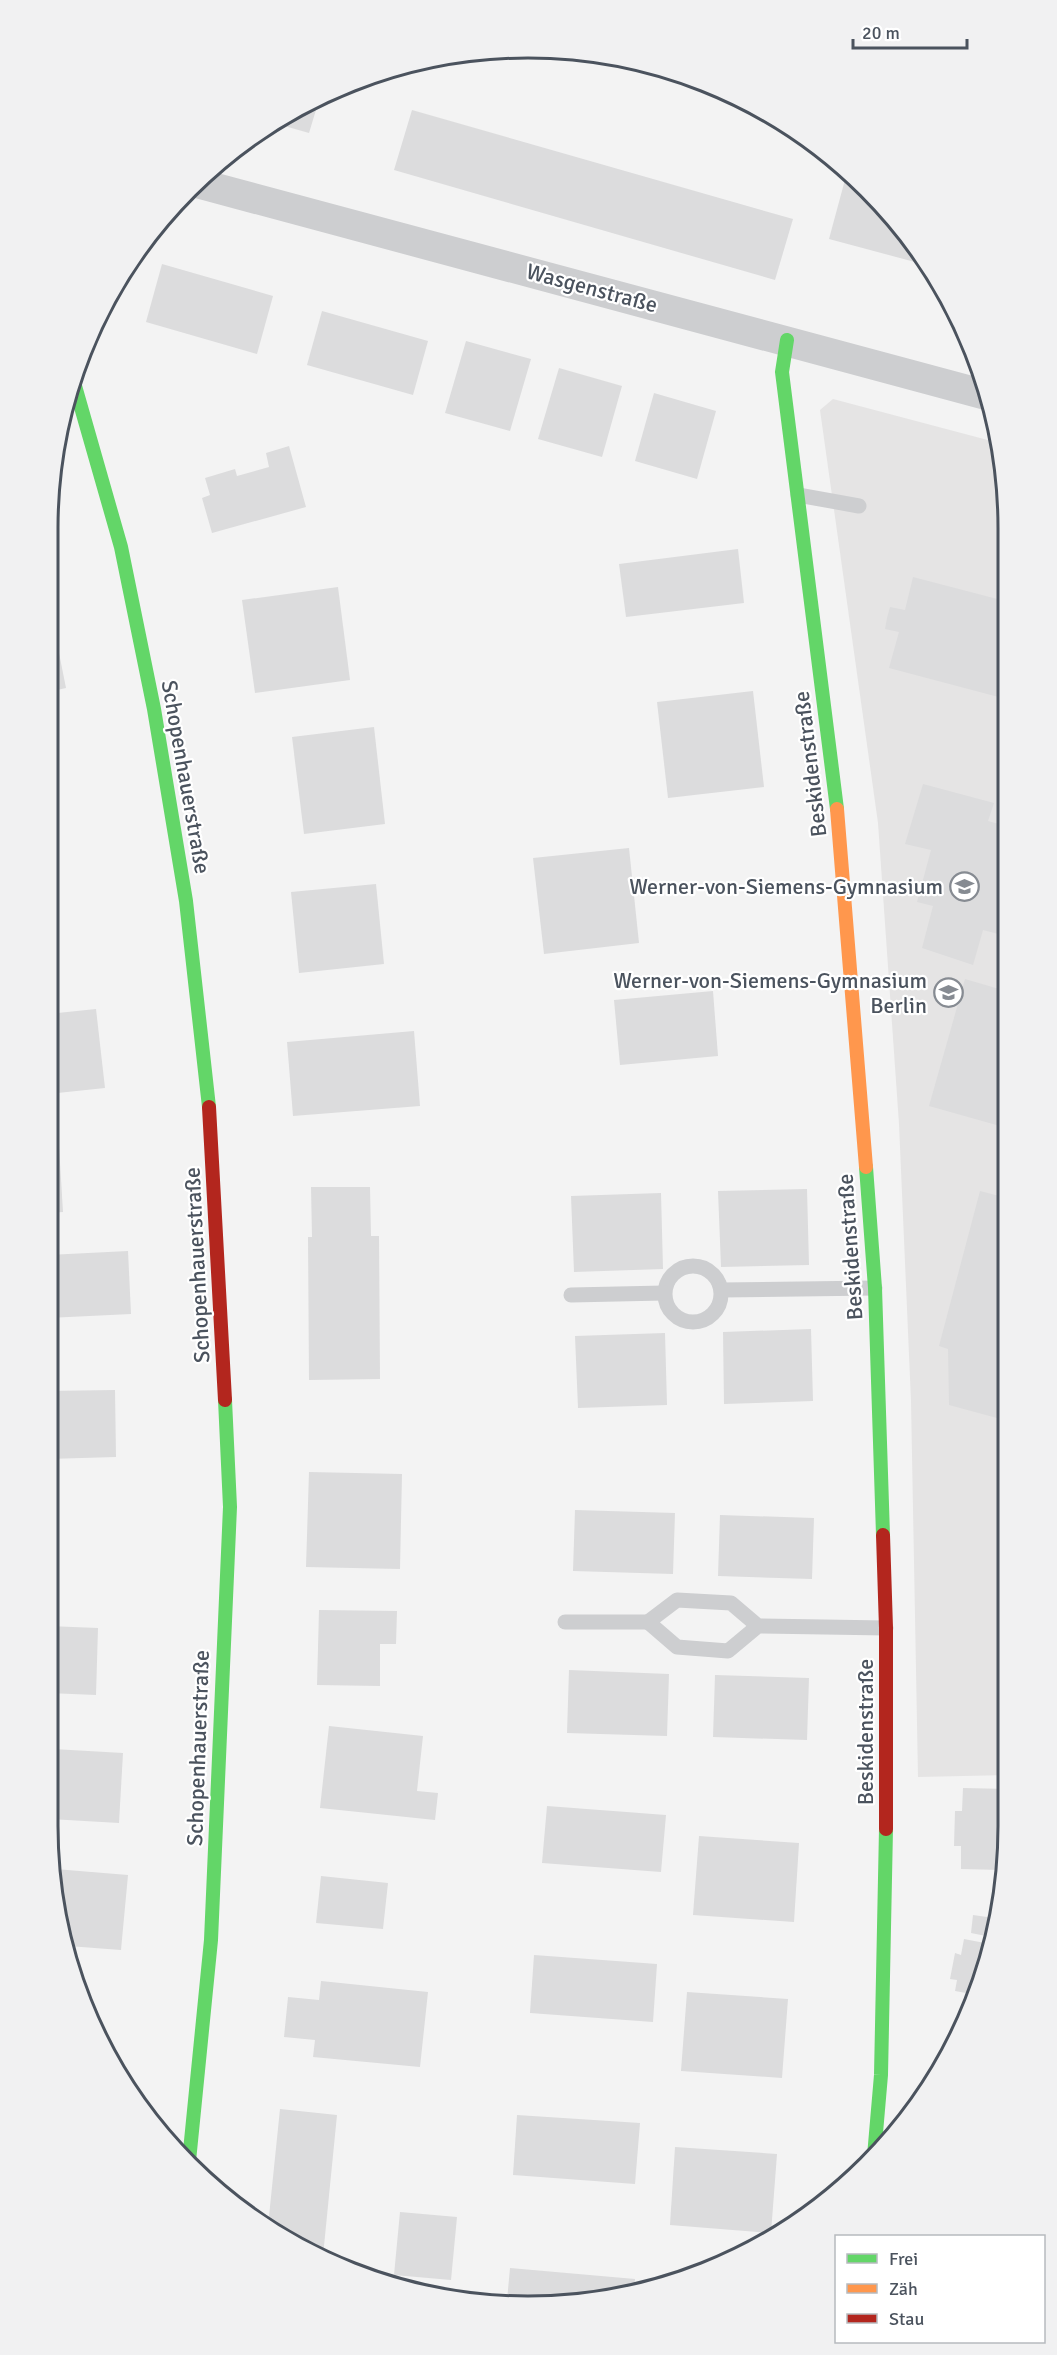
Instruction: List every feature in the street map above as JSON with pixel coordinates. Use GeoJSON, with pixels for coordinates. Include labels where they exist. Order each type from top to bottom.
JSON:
{"type":"FeatureCollection","features":[{"type":"Feature","properties":{"kind":"street","name":"Wasgenstraße"},"geometry":{"type":"LineString","coordinates":[[207,186],[978,393]]}},
{"type":"Feature","properties":{"kind":"street","name":"Beskidenstraße"},"geometry":{"type":"LineString","coordinates":[[787,340],[783,372],[839,823],[875,1287],[886,1628],[885,1938],[875,2144]]}},
{"type":"Feature","properties":{"kind":"street","name":"Schopenhauerstraße"},"geometry":{"type":"LineString","coordinates":[[78,396],[121,547],[154,709],[186,901],[210,1116],[230,1508],[211,1940],[190,2152]]}},
{"type":"Feature","properties":{"kind":"lane"},"geometry":{"type":"LineString","coordinates":[[798,495],[859,506]]}},
{"type":"Feature","properties":{"kind":"lane"},"geometry":{"type":"LineString","coordinates":[[690,1266],[710,1271],[717,1278],[722,1290],[722,1302],[714,1314],[702,1322],[688,1323],[676,1317],[667,1306],[664,1293],[669,1280],[678,1270],[690,1266]]}},
{"type":"Feature","properties":{"kind":"lane"},"geometry":{"type":"LineString","coordinates":[[722,1290],[875,1287]]}},
{"type":"Feature","properties":{"kind":"lane"},"geometry":{"type":"LineString","coordinates":[[571,1295],[664,1293]]}},
{"type":"Feature","properties":{"kind":"lane"},"geometry":{"type":"LineString","coordinates":[[565,1622],[648,1622],[677,1600],[731,1604],[758,1626],[886,1628]]}},
{"type":"Feature","properties":{"kind":"lane"},"geometry":{"type":"LineString","coordinates":[[648,1622],[677,1647],[728,1651],[758,1626]]}},
{"type":"Feature","properties":{"kind":"shaded area","name":"Werner-von-Siemens-Gymnasium Berlin"},"geometry":{"type":"Polygon","coordinates":[[[833,399],[990,441],[994,467],[998,528],[998,1775],[918,1777],[911,1401],[899,1124],[878,823],[820,410],[833,399]]]}},
{"type":"Feature","properties":{"kind":"building"},"geometry":{"type":"Polygon","coordinates":[[[316,110],[309,133],[286,126],[316,110]]]}},
{"type":"Feature","properties":{"kind":"building"},"geometry":{"type":"Polygon","coordinates":[[[412,110],[793,219],[775,280],[394,170],[412,110]]]}},
{"type":"Feature","properties":{"kind":"building"},"geometry":{"type":"Polygon","coordinates":[[[845,181],[882,219],[916,262],[829,239],[845,181]]]}},
{"type":"Feature","properties":{"kind":"building"},"geometry":{"type":"Polygon","coordinates":[[[162,264],[273,296],[257,354],[146,322],[162,264]]]}},
{"type":"Feature","properties":{"kind":"building"},"geometry":{"type":"Polygon","coordinates":[[[322,311],[428,341],[413,395],[307,365],[322,311]]]}},
{"type":"Feature","properties":{"kind":"building"},"geometry":{"type":"Polygon","coordinates":[[[466,341],[531,359],[510,431],[445,413],[466,341]]]}},
{"type":"Feature","properties":{"kind":"building"},"geometry":{"type":"Polygon","coordinates":[[[559,368],[622,386],[602,457],[538,439],[559,368]]]}},
{"type":"Feature","properties":{"kind":"building"},"geometry":{"type":"Polygon","coordinates":[[[654,393],[716,411],[697,479],[635,461],[654,393]]]}},
{"type":"Feature","properties":{"kind":"building"},"geometry":{"type":"Polygon","coordinates":[[[289,446],[306,507],[212,533],[202,498],[210,495],[205,478],[235,469],[237,476],[269,467],[266,453],[289,446]]]}},
{"type":"Feature","properties":{"kind":"building"},"geometry":{"type":"Polygon","coordinates":[[[738,549],[744,603],[626,617],[619,564],[738,549]]]}},
{"type":"Feature","properties":{"kind":"building"},"geometry":{"type":"Polygon","coordinates":[[[913,577],[998,599],[998,697],[889,668],[899,632],[885,629],[890,607],[905,610],[913,577]]]}},
{"type":"Feature","properties":{"kind":"building"},"geometry":{"type":"Polygon","coordinates":[[[338,587],[350,680],[255,693],[242,600],[338,587]]]}},
{"type":"Feature","properties":{"kind":"building"},"geometry":{"type":"Polygon","coordinates":[[[58,648],[66,688],[58,690],[58,648]]]}},
{"type":"Feature","properties":{"kind":"building"},"geometry":{"type":"Polygon","coordinates":[[[753,691],[764,787],[668,798],[657,702],[753,691]]]}},
{"type":"Feature","properties":{"kind":"building"},"geometry":{"type":"Polygon","coordinates":[[[374,727],[385,824],[304,834],[292,737],[374,727]]]}},
{"type":"Feature","properties":{"kind":"building","name":"Werner-von-Siemens-Gymnasium"},"geometry":{"type":"Polygon","coordinates":[[[923,784],[994,803],[988,821],[998,824],[998,934],[983,930],[973,965],[922,948],[933,906],[917,902],[931,850],[905,844],[923,784]]]}},
{"type":"Feature","properties":{"kind":"building"},"geometry":{"type":"Polygon","coordinates":[[[629,848],[639,943],[544,954],[533,858],[629,848]]]}},
{"type":"Feature","properties":{"kind":"building"},"geometry":{"type":"Polygon","coordinates":[[[376,884],[384,964],[299,973],[291,892],[376,884]]]}},
{"type":"Feature","properties":{"kind":"building"},"geometry":{"type":"Polygon","coordinates":[[[965,979],[998,989],[998,1125],[929,1106],[965,979]]]}},
{"type":"Feature","properties":{"kind":"building"},"geometry":{"type":"Polygon","coordinates":[[[713,991],[718,1056],[620,1065],[614,1000],[713,991]]]}},
{"type":"Feature","properties":{"kind":"building"},"geometry":{"type":"Polygon","coordinates":[[[96,1009],[105,1088],[58,1093],[58,1013],[96,1009]]]}},
{"type":"Feature","properties":{"kind":"building"},"geometry":{"type":"Polygon","coordinates":[[[414,1031],[420,1106],[293,1116],[287,1042],[414,1031]]]}},
{"type":"Feature","properties":{"kind":"building"},"geometry":{"type":"Polygon","coordinates":[[[58,1146],[63,1212],[58,1212],[58,1146]]]}},
{"type":"Feature","properties":{"kind":"building"},"geometry":{"type":"Polygon","coordinates":[[[311,1187],[370,1187],[371,1236],[379,1236],[380,1379],[309,1380],[308,1237],[312,1237],[311,1187]]]}},
{"type":"Feature","properties":{"kind":"building"},"geometry":{"type":"Polygon","coordinates":[[[807,1189],[809,1265],[721,1267],[718,1191],[807,1189]]]}},
{"type":"Feature","properties":{"kind":"building"},"geometry":{"type":"Polygon","coordinates":[[[980,1191],[998,1196],[998,1418],[949,1405],[948,1349],[939,1346],[980,1191]]]}},
{"type":"Feature","properties":{"kind":"building"},"geometry":{"type":"Polygon","coordinates":[[[661,1193],[663,1269],[574,1272],[571,1196],[661,1193]]]}},
{"type":"Feature","properties":{"kind":"building"},"geometry":{"type":"Polygon","coordinates":[[[128,1251],[131,1314],[58,1318],[58,1254],[128,1251]]]}},
{"type":"Feature","properties":{"kind":"building"},"geometry":{"type":"Polygon","coordinates":[[[811,1329],[813,1401],[724,1404],[723,1332],[811,1329]]]}},
{"type":"Feature","properties":{"kind":"building"},"geometry":{"type":"Polygon","coordinates":[[[665,1333],[667,1405],[578,1408],[575,1336],[665,1333]]]}},
{"type":"Feature","properties":{"kind":"building"},"geometry":{"type":"Polygon","coordinates":[[[115,1390],[116,1457],[58,1459],[58,1391],[115,1390]]]}},
{"type":"Feature","properties":{"kind":"building"},"geometry":{"type":"Polygon","coordinates":[[[309,1472],[402,1474],[400,1569],[306,1567],[309,1472]]]}},
{"type":"Feature","properties":{"kind":"building"},"geometry":{"type":"Polygon","coordinates":[[[575,1510],[675,1513],[673,1574],[573,1571],[575,1510]]]}},
{"type":"Feature","properties":{"kind":"building"},"geometry":{"type":"Polygon","coordinates":[[[720,1515],[814,1518],[812,1579],[718,1576],[720,1515]]]}},
{"type":"Feature","properties":{"kind":"building"},"geometry":{"type":"Polygon","coordinates":[[[319,1610],[397,1611],[396,1644],[380,1644],[380,1686],[317,1685],[319,1610]]]}},
{"type":"Feature","properties":{"kind":"building"},"geometry":{"type":"Polygon","coordinates":[[[58,1626],[98,1628],[96,1695],[58,1693],[58,1626]]]}},
{"type":"Feature","properties":{"kind":"building"},"geometry":{"type":"Polygon","coordinates":[[[569,1670],[669,1674],[667,1736],[567,1733],[569,1670]]]}},
{"type":"Feature","properties":{"kind":"building"},"geometry":{"type":"Polygon","coordinates":[[[715,1675],[809,1678],[807,1740],[713,1737],[715,1675]]]}},
{"type":"Feature","properties":{"kind":"building"},"geometry":{"type":"Polygon","coordinates":[[[329,1726],[423,1736],[417,1791],[438,1793],[435,1820],[320,1808],[329,1726]]]}},
{"type":"Feature","properties":{"kind":"building"},"geometry":{"type":"Polygon","coordinates":[[[58,1749],[123,1753],[119,1823],[58,1819],[58,1749]]]}},
{"type":"Feature","properties":{"kind":"building"},"geometry":{"type":"Polygon","coordinates":[[[963,1788],[998,1789],[996,1870],[961,1869],[961,1846],[954,1846],[955,1811],[962,1811],[963,1788]]]}},
{"type":"Feature","properties":{"kind":"building"},"geometry":{"type":"Polygon","coordinates":[[[547,1806],[666,1815],[661,1872],[542,1863],[547,1806]]]}},
{"type":"Feature","properties":{"kind":"building"},"geometry":{"type":"Polygon","coordinates":[[[699,1836],[799,1843],[794,1922],[693,1915],[699,1836]]]}},
{"type":"Feature","properties":{"kind":"building"},"geometry":{"type":"Polygon","coordinates":[[[61,1870],[128,1875],[121,1950],[75,1947],[61,1870]]]}},
{"type":"Feature","properties":{"kind":"building"},"geometry":{"type":"Polygon","coordinates":[[[321,1876],[388,1883],[383,1929],[316,1923],[321,1876]]]}},
{"type":"Feature","properties":{"kind":"building"},"geometry":{"type":"Polygon","coordinates":[[[973,1915],[989,1917],[985,1936],[971,1933],[973,1915]]]}},
{"type":"Feature","properties":{"kind":"building"},"geometry":{"type":"Polygon","coordinates":[[[964,1939],[983,1943],[968,1993],[955,1991],[957,1980],[950,1979],[955,1953],[961,1955],[964,1939]]]}},
{"type":"Feature","properties":{"kind":"building"},"geometry":{"type":"Polygon","coordinates":[[[534,1955],[657,1964],[653,2022],[530,2013],[534,1955]]]}},
{"type":"Feature","properties":{"kind":"building"},"geometry":{"type":"Polygon","coordinates":[[[321,1981],[428,1992],[420,2067],[313,2057],[315,2040],[284,2037],[288,1997],[319,2000],[321,1981]]]}},
{"type":"Feature","properties":{"kind":"building"},"geometry":{"type":"Polygon","coordinates":[[[687,1992],[788,1999],[782,2078],[681,2071],[687,1992]]]}},
{"type":"Feature","properties":{"kind":"building"},"geometry":{"type":"Polygon","coordinates":[[[280,2109],[337,2115],[324,2249],[293,2234],[269,2218],[280,2109]]]}},
{"type":"Feature","properties":{"kind":"building"},"geometry":{"type":"Polygon","coordinates":[[[517,2115],[640,2123],[635,2184],[513,2175],[517,2115]]]}},
{"type":"Feature","properties":{"kind":"building"},"geometry":{"type":"Polygon","coordinates":[[[675,2147],[777,2154],[771,2229],[765,2233],[670,2225],[675,2147]]]}},
{"type":"Feature","properties":{"kind":"building"},"geometry":{"type":"Polygon","coordinates":[[[400,2212],[457,2217],[451,2280],[394,2275],[400,2212]]]}},
{"type":"Feature","properties":{"kind":"building"},"geometry":{"type":"Polygon","coordinates":[[[510,2268],[635,2279],[635,2284],[590,2292],[507,2295],[510,2268]]]}},
{"type":"Feature","properties":{"kind":"traffic: fast"},"geometry":{"type":"LineString","coordinates":[[787,340],[782,372],[837,809]]}},
{"type":"Feature","properties":{"kind":"traffic: fast"},"geometry":{"type":"LineString","coordinates":[[78,396],[121,547],[154,709],[186,901],[209,1107]]}},
{"type":"Feature","properties":{"kind":"traffic: fast"},"geometry":{"type":"LineString","coordinates":[[866,1167],[875,1288],[883,1535]]}},
{"type":"Feature","properties":{"kind":"traffic: fast"},"geometry":{"type":"LineString","coordinates":[[190,2152],[211,1940],[230,1507],[225,1400]]}},
{"type":"Feature","properties":{"kind":"traffic: fast"},"geometry":{"type":"LineString","coordinates":[[875,2144],[881,2075],[886,1829]]}},
{"type":"Feature","properties":{"kind":"traffic: slow"},"geometry":{"type":"LineString","coordinates":[[837,809],[866,1167]]}},
{"type":"Feature","properties":{"kind":"traffic: jam"},"geometry":{"type":"LineString","coordinates":[[209,1107],[225,1400]]}},
{"type":"Feature","properties":{"kind":"traffic: jam"},"geometry":{"type":"LineString","coordinates":[[883,1535],[886,1628],[886,1829]]}},
{"type":"Feature","properties":{"kind":"place","name":"Werner-von-Siemens-Gymnasium"},"geometry":{"type":"Point","coordinates":[964,886]}},
{"type":"Feature","properties":{"kind":"place","name":"Werner-von-Siemens-Gymnasium Berlin"},"geometry":{"type":"Point","coordinates":[948,993]}}]}
